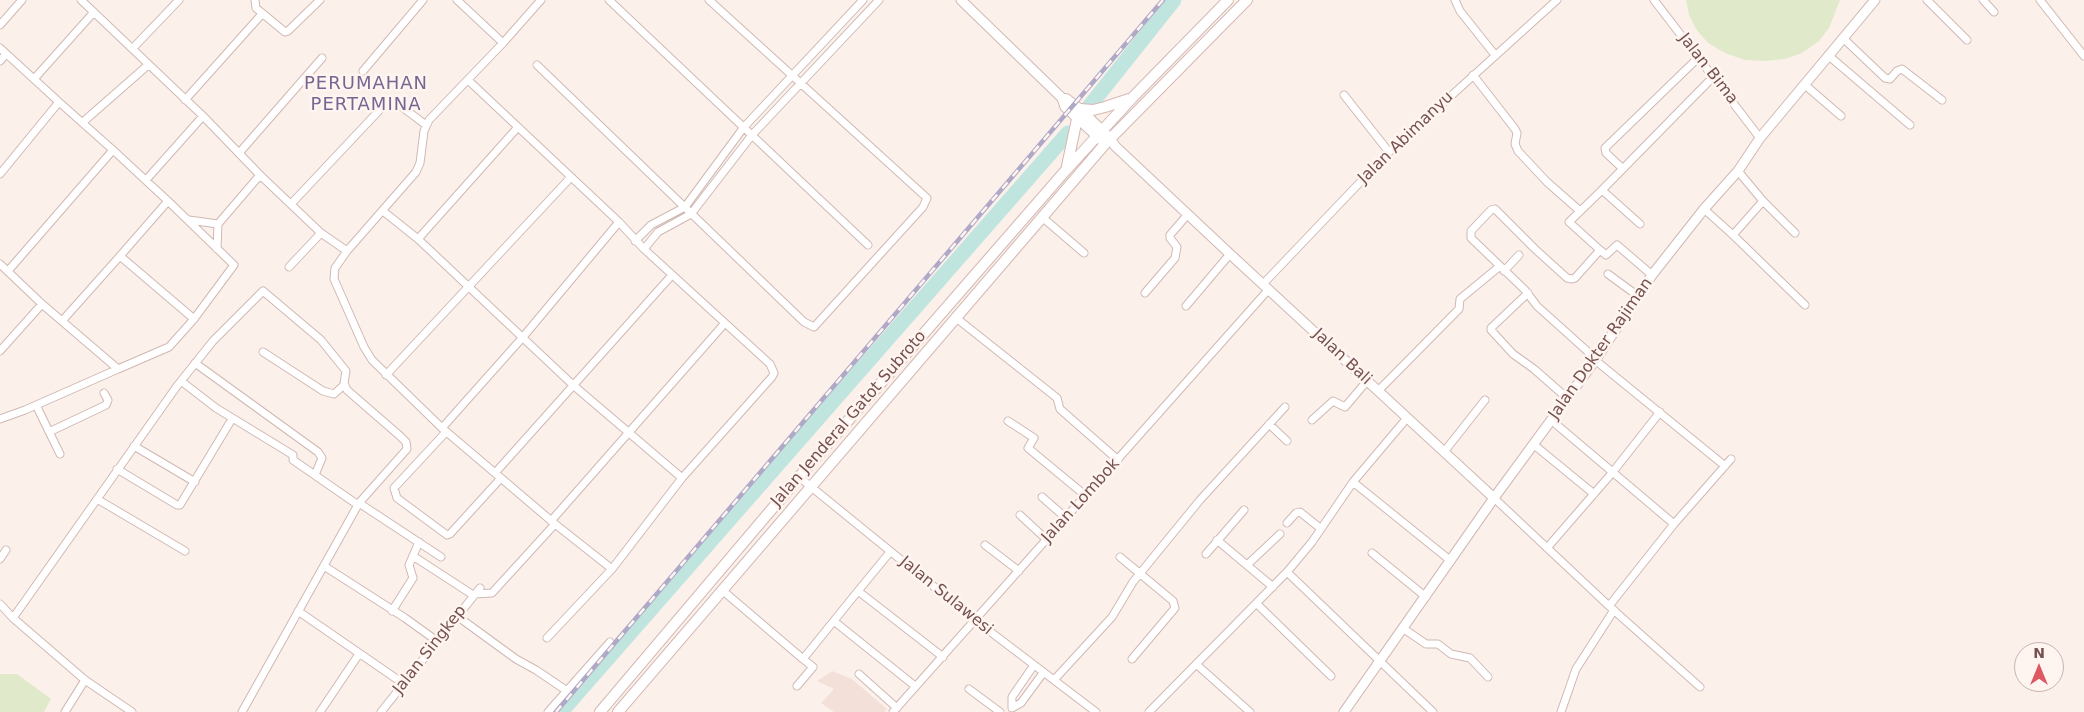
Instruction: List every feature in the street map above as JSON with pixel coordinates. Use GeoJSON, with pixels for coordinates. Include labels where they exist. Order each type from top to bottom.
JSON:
{"type":"FeatureCollection","features":[{"type":"Feature","properties":{"kind":"main road","name":"Jalan Jenderal Gatot Subroto"},"geometry":{"type":"LineString","coordinates":[[600,712],[799,477],[1066,170],[1132,98],[1228,0]]}},
{"type":"Feature","properties":{"kind":"main road","name":"Jalan Jenderal Gatot Subroto"},"geometry":{"type":"LineString","coordinates":[[618,712],[955,317],[1042,218],[1110,142],[1246,0]]}},
{"type":"Feature","properties":{"kind":"main road"},"geometry":{"type":"LineString","coordinates":[[1066,170],[1078,114],[1105,108],[1132,98]]}},
{"type":"Feature","properties":{"kind":"street"},"geometry":{"type":"LineString","coordinates":[[0,25],[22,0]]}},
{"type":"Feature","properties":{"kind":"street"},"geometry":{"type":"LineString","coordinates":[[81,0],[133,48],[148,65],[203,116],[240,152],[260,175],[321,233],[347,251]]}},
{"type":"Feature","properties":{"kind":"street"},"geometry":{"type":"LineString","coordinates":[[133,48],[179,0]]}},
{"type":"Feature","properties":{"kind":"street"},"geometry":{"type":"LineString","coordinates":[[255,0],[256,8],[262,14],[281,30],[288,31],[320,0]]}},
{"type":"Feature","properties":{"kind":"street"},"geometry":{"type":"LineString","coordinates":[[363,71],[423,0]]}},
{"type":"Feature","properties":{"kind":"street"},"geometry":{"type":"LineString","coordinates":[[457,0],[503,44]]}},
{"type":"Feature","properties":{"kind":"street"},"geometry":{"type":"LineString","coordinates":[[541,0],[503,44],[426,125],[420,163],[416,172],[347,251],[334,268],[334,279],[364,347],[372,360],[386,375],[444,430],[612,569]]}},
{"type":"Feature","properties":{"kind":"street"},"geometry":{"type":"LineString","coordinates":[[609,0],[868,245]]}},
{"type":"Feature","properties":{"kind":"street"},"geometry":{"type":"LineString","coordinates":[[537,65],[804,322],[814,326],[923,208],[927,200],[925,195],[792,77],[709,0]]}},
{"type":"Feature","properties":{"kind":"street"},"geometry":{"type":"LineString","coordinates":[[635,241],[651,225],[685,207],[744,127],[863,0]]}},
{"type":"Feature","properties":{"kind":"street"},"geometry":{"type":"LineString","coordinates":[[644,248],[658,232],[691,214],[752,135],[879,0]]}},
{"type":"Feature","properties":{"kind":"street","name":"Jalan Bali"},"geometry":{"type":"LineString","coordinates":[[961,0],[1062,98],[1067,99],[1078,114],[1612,608],[1700,687]]}},
{"type":"Feature","properties":{"kind":"street"},"geometry":{"type":"LineString","coordinates":[[1455,0],[1460,11],[1495,55]]}},
{"type":"Feature","properties":{"kind":"street","name":"Jalan Abimanyu"},"geometry":{"type":"LineString","coordinates":[[1266,286],[1389,152],[1557,0]]}},
{"type":"Feature","properties":{"kind":"street","name":"Jalan Bima"},"geometry":{"type":"LineString","coordinates":[[1654,0],[1700,57],[1760,138]]}},
{"type":"Feature","properties":{"kind":"street","name":"Jalan Dokter Rajiman"},"geometry":{"type":"LineString","coordinates":[[1347,711],[1494,498],[1595,360],[1652,276],[1704,209],[1738,171],[1760,138],[1875,0]]}},
{"type":"Feature","properties":{"kind":"street"},"geometry":{"type":"LineString","coordinates":[[1927,0],[1967,40]]}},
{"type":"Feature","properties":{"kind":"street"},"geometry":{"type":"LineString","coordinates":[[1982,0],[1994,12]]}},
{"type":"Feature","properties":{"kind":"street"},"geometry":{"type":"LineString","coordinates":[[2040,0],[2084,56]]}},
{"type":"Feature","properties":{"kind":"street"},"geometry":{"type":"LineString","coordinates":[[34,79],[94,12]]}},
{"type":"Feature","properties":{"kind":"street"},"geometry":{"type":"LineString","coordinates":[[185,100],[262,14]]}},
{"type":"Feature","properties":{"kind":"street"},"geometry":{"type":"LineString","coordinates":[[844,20],[853,28]]}},
{"type":"Feature","properties":{"kind":"street"},"geometry":{"type":"LineString","coordinates":[[1844,39],[1886,78],[1890,79],[1897,70],[1902,69],[1942,100]]}},
{"type":"Feature","properties":{"kind":"street"},"geometry":{"type":"LineString","coordinates":[[0,48],[189,220],[232,262],[234,268],[194,319],[169,347],[0,419]]}},
{"type":"Feature","properties":{"kind":"street"},"geometry":{"type":"LineString","coordinates":[[0,61],[6,54]]}},
{"type":"Feature","properties":{"kind":"street"},"geometry":{"type":"LineString","coordinates":[[1830,56],[1910,125]]}},
{"type":"Feature","properties":{"kind":"street"},"geometry":{"type":"LineString","coordinates":[[1622,168],[1606,152],[1605,148],[1700,57]]}},
{"type":"Feature","properties":{"kind":"street"},"geometry":{"type":"LineString","coordinates":[[240,152],[322,58]]}},
{"type":"Feature","properties":{"kind":"street"},"geometry":{"type":"LineString","coordinates":[[83,122],[148,65]]}},
{"type":"Feature","properties":{"kind":"street"},"geometry":{"type":"LineString","coordinates":[[1473,75],[1515,128],[1517,133],[1515,144],[1518,151],[1580,211]]}},
{"type":"Feature","properties":{"kind":"street"},"geometry":{"type":"LineString","coordinates":[[1652,276],[1617,245],[1606,255],[1570,224],[1570,221],[1714,76]]}},
{"type":"Feature","properties":{"kind":"street"},"geometry":{"type":"LineString","coordinates":[[468,80],[619,222],[635,241],[770,364],[774,373],[682,478],[612,569],[547,638]]}},
{"type":"Feature","properties":{"kind":"street"},"geometry":{"type":"LineString","coordinates":[[1805,85],[1841,116]]}},
{"type":"Feature","properties":{"kind":"street"},"geometry":{"type":"LineString","coordinates":[[1344,94],[1389,152]]}},
{"type":"Feature","properties":{"kind":"street"},"geometry":{"type":"LineString","coordinates":[[291,204],[388,101],[398,104],[426,125]]}},
{"type":"Feature","properties":{"kind":"street"},"geometry":{"type":"LineString","coordinates":[[0,174],[59,102]]}},
{"type":"Feature","properties":{"kind":"street"},"geometry":{"type":"LineString","coordinates":[[146,180],[203,116]]}},
{"type":"Feature","properties":{"kind":"street"},"geometry":{"type":"LineString","coordinates":[[418,239],[518,127]]}},
{"type":"Feature","properties":{"kind":"street"},"geometry":{"type":"LineString","coordinates":[[8,272],[113,150]]}},
{"type":"Feature","properties":{"kind":"street"},"geometry":{"type":"LineString","coordinates":[[1738,171],[1763,201],[1794,233]]}},
{"type":"Feature","properties":{"kind":"street"},"geometry":{"type":"LineString","coordinates":[[217,249],[218,224],[260,175]]}},
{"type":"Feature","properties":{"kind":"street"},"geometry":{"type":"LineString","coordinates":[[386,375],[571,177]]}},
{"type":"Feature","properties":{"kind":"street"},"geometry":{"type":"LineString","coordinates":[[1602,190],[1640,224]]}},
{"type":"Feature","properties":{"kind":"street"},"geometry":{"type":"LineString","coordinates":[[62,321],[168,201]]}},
{"type":"Feature","properties":{"kind":"street"},"geometry":{"type":"LineString","coordinates":[[1733,235],[1763,201]]}},
{"type":"Feature","properties":{"kind":"street"},"geometry":{"type":"LineString","coordinates":[[1600,250],[1572,279],[1567,278],[1493,208],[1470,231],[1475,243],[1528,293],[1548,317],[1595,360],[1725,466]]}},
{"type":"Feature","properties":{"kind":"street"},"geometry":{"type":"LineString","coordinates":[[1704,209],[1805,305]]}},
{"type":"Feature","properties":{"kind":"street"},"geometry":{"type":"LineString","coordinates":[[383,211],[418,239],[573,385],[682,478]]}},
{"type":"Feature","properties":{"kind":"street"},"geometry":{"type":"LineString","coordinates":[[1145,293],[1175,258],[1177,247],[1170,238],[1170,234],[1188,214]]}},
{"type":"Feature","properties":{"kind":"street"},"geometry":{"type":"LineString","coordinates":[[1042,218],[1084,253]]}},
{"type":"Feature","properties":{"kind":"street"},"geometry":{"type":"LineString","coordinates":[[189,220],[218,224]]}},
{"type":"Feature","properties":{"kind":"street"},"geometry":{"type":"LineString","coordinates":[[619,222],[394,488],[397,498],[447,534],[450,534],[573,385],[672,275]]}},
{"type":"Feature","properties":{"kind":"street"},"geometry":{"type":"LineString","coordinates":[[289,267],[321,233]]}},
{"type":"Feature","properties":{"kind":"street"},"geometry":{"type":"LineString","coordinates":[[1186,306],[1230,254]]}},
{"type":"Feature","properties":{"kind":"street"},"geometry":{"type":"LineString","coordinates":[[1378,391],[1460,309],[1460,298],[1502,269],[1519,254]]}},
{"type":"Feature","properties":{"kind":"street"},"geometry":{"type":"LineString","coordinates":[[120,256],[194,319]]}},
{"type":"Feature","properties":{"kind":"street"},"geometry":{"type":"LineString","coordinates":[[0,264],[42,304],[118,369]]}},
{"type":"Feature","properties":{"kind":"street"},"geometry":{"type":"LineString","coordinates":[[1608,274],[1638,296]]}},
{"type":"Feature","properties":{"kind":"street","name":"Jalan Lombok"},"geometry":{"type":"LineString","coordinates":[[895,710],[1118,460],[1266,286]]}},
{"type":"Feature","properties":{"kind":"street"},"geometry":{"type":"LineString","coordinates":[[13,618],[181,381],[213,341],[263,291],[321,340],[346,372],[344,385],[334,394],[323,391],[263,352]]}},
{"type":"Feature","properties":{"kind":"street"},"geometry":{"type":"LineString","coordinates":[[1528,293],[1491,330],[1513,354],[1534,369],[1567,398]]}},
{"type":"Feature","properties":{"kind":"street"},"geometry":{"type":"LineString","coordinates":[[0,351],[42,304]]}},
{"type":"Feature","properties":{"kind":"street"},"geometry":{"type":"LineString","coordinates":[[955,317],[1057,398],[1060,409],[1118,460]]}},
{"type":"Feature","properties":{"kind":"street"},"geometry":{"type":"LineString","coordinates":[[413,556],[473,594],[492,593],[725,323]]}},
{"type":"Feature","properties":{"kind":"street"},"geometry":{"type":"LineString","coordinates":[[195,363],[318,452],[322,458],[315,475]]}},
{"type":"Feature","properties":{"kind":"street"},"geometry":{"type":"LineString","coordinates":[[181,381],[232,418],[293,455],[293,460],[315,475],[441,557]]}},
{"type":"Feature","properties":{"kind":"street"},"geometry":{"type":"LineString","coordinates":[[1312,420],[1333,401],[1345,407],[1367,381]]}},
{"type":"Feature","properties":{"kind":"street"},"geometry":{"type":"LineString","coordinates":[[242,712],[358,504],[406,452],[407,446],[400,436],[344,385]]}},
{"type":"Feature","properties":{"kind":"street"},"geometry":{"type":"LineString","coordinates":[[49,432],[106,405],[108,400],[104,393]]}},
{"type":"Feature","properties":{"kind":"street"},"geometry":{"type":"LineString","coordinates":[[1444,452],[1484,400]]}},
{"type":"Feature","properties":{"kind":"street"},"geometry":{"type":"LineString","coordinates":[[36,405],[60,454]]}},
{"type":"Feature","properties":{"kind":"street"},"geometry":{"type":"LineString","coordinates":[[1054,680],[1112,617],[1139,574],[1200,500],[1286,407]]}},
{"type":"Feature","properties":{"kind":"street"},"geometry":{"type":"LineString","coordinates":[[1547,548],[1612,473],[1660,412]]}},
{"type":"Feature","properties":{"kind":"street"},"geometry":{"type":"LineString","coordinates":[[117,470],[178,505],[182,503],[232,418]]}},
{"type":"Feature","properties":{"kind":"street"},"geometry":{"type":"LineString","coordinates":[[1149,712],[1287,572],[1312,542],[1353,482],[1407,418]]}},
{"type":"Feature","properties":{"kind":"street"},"geometry":{"type":"LineString","coordinates":[[1551,420],[1674,524]]}},
{"type":"Feature","properties":{"kind":"street"},"geometry":{"type":"LineString","coordinates":[[1008,421],[1034,438],[1028,448],[1086,496]]}},
{"type":"Feature","properties":{"kind":"street"},"geometry":{"type":"LineString","coordinates":[[1269,424],[1287,441]]}},
{"type":"Feature","properties":{"kind":"street"},"geometry":{"type":"LineString","coordinates":[[1533,444],[1594,494]]}},
{"type":"Feature","properties":{"kind":"street"},"geometry":{"type":"LineString","coordinates":[[134,446],[195,482]]}},
{"type":"Feature","properties":{"kind":"street"},"geometry":{"type":"LineString","coordinates":[[1561,712],[1576,669],[1612,608],[1674,524],[1731,459]]}},
{"type":"Feature","properties":{"kind":"street","name":"Jalan Sulawesi"},"geometry":{"type":"LineString","coordinates":[[799,477],[975,620],[1096,712]]}},
{"type":"Feature","properties":{"kind":"street"},"geometry":{"type":"LineString","coordinates":[[1353,482],[1451,561]]}},
{"type":"Feature","properties":{"kind":"street"},"geometry":{"type":"LineString","coordinates":[[1042,497],[1066,518]]}},
{"type":"Feature","properties":{"kind":"street"},"geometry":{"type":"LineString","coordinates":[[97,499],[185,551]]}},
{"type":"Feature","properties":{"kind":"street"},"geometry":{"type":"LineString","coordinates":[[1206,554],[1244,510]]}},
{"type":"Feature","properties":{"kind":"street"},"geometry":{"type":"LineString","coordinates":[[1287,523],[1296,513],[1300,512],[1320,528]]}},
{"type":"Feature","properties":{"kind":"street"},"geometry":{"type":"LineString","coordinates":[[1020,515],[1047,540]]}},
{"type":"Feature","properties":{"kind":"street"},"geometry":{"type":"LineString","coordinates":[[1247,565],[1280,534]]}},
{"type":"Feature","properties":{"kind":"street"},"geometry":{"type":"LineString","coordinates":[[1217,540],[1273,587]]}},
{"type":"Feature","properties":{"kind":"street"},"geometry":{"type":"LineString","coordinates":[[392,611],[414,578],[409,565],[419,542]]}},
{"type":"Feature","properties":{"kind":"street"},"geometry":{"type":"LineString","coordinates":[[985,545],[1019,571]]}},
{"type":"Feature","properties":{"kind":"street"},"geometry":{"type":"LineString","coordinates":[[0,559],[6,550]]}},
{"type":"Feature","properties":{"kind":"street"},"geometry":{"type":"LineString","coordinates":[[804,659],[890,552]]}},
{"type":"Feature","properties":{"kind":"street"},"geometry":{"type":"LineString","coordinates":[[1372,553],[1426,597]]}},
{"type":"Feature","properties":{"kind":"street"},"geometry":{"type":"LineString","coordinates":[[1120,557],[1172,601],[1175,608],[1132,659]]}},
{"type":"Feature","properties":{"kind":"street"},"geometry":{"type":"LineString","coordinates":[[324,566],[437,641]]}},
{"type":"Feature","properties":{"kind":"street"},"geometry":{"type":"LineString","coordinates":[[1287,572],[1381,660],[1433,712]]}},
{"type":"Feature","properties":{"kind":"street","name":"Jalan Singkep"},"geometry":{"type":"LineString","coordinates":[[381,712],[473,594],[480,588]]}},
{"type":"Feature","properties":{"kind":"street"},"geometry":{"type":"LineString","coordinates":[[722,590],[813,667],[797,686]]}},
{"type":"Feature","properties":{"kind":"street"},"geometry":{"type":"LineString","coordinates":[[858,591],[943,657]]}},
{"type":"Feature","properties":{"kind":"street"},"geometry":{"type":"LineString","coordinates":[[0,604],[13,618],[85,680],[132,712]]}},
{"type":"Feature","properties":{"kind":"street"},"geometry":{"type":"LineString","coordinates":[[1257,604],[1331,676]]}},
{"type":"Feature","properties":{"kind":"street"},"geometry":{"type":"LineString","coordinates":[[298,611],[404,684]]}},
{"type":"Feature","properties":{"kind":"street"},"geometry":{"type":"LineString","coordinates":[[457,616],[516,659],[536,670],[567,692]]}},
{"type":"Feature","properties":{"kind":"street"},"geometry":{"type":"LineString","coordinates":[[835,622],[916,686]]}},
{"type":"Feature","properties":{"kind":"street"},"geometry":{"type":"LineString","coordinates":[[1404,629],[1426,644],[1438,644],[1451,654],[1470,658],[1488,677]]}},
{"type":"Feature","properties":{"kind":"street"},"geometry":{"type":"LineString","coordinates":[[548,712],[610,642]]}},
{"type":"Feature","properties":{"kind":"street"},"geometry":{"type":"LineString","coordinates":[[320,712],[359,654]]}},
{"type":"Feature","properties":{"kind":"street"},"geometry":{"type":"LineString","coordinates":[[1196,664],[1250,712]]}},
{"type":"Feature","properties":{"kind":"street"},"geometry":{"type":"LineString","coordinates":[[1010,710],[1012,697],[1034,665]]}},
{"type":"Feature","properties":{"kind":"street"},"geometry":{"type":"LineString","coordinates":[[1010,710],[1021,703],[1043,673]]}},
{"type":"Feature","properties":{"kind":"street"},"geometry":{"type":"LineString","coordinates":[[859,674],[895,710]]}},
{"type":"Feature","properties":{"kind":"street"},"geometry":{"type":"LineString","coordinates":[[65,712],[85,680]]}},
{"type":"Feature","properties":{"kind":"street"},"geometry":{"type":"LineString","coordinates":[[969,689],[1000,712]]}},
{"type":"Feature","properties":{"kind":"shaded area"},"geometry":{"type":"Polygon","coordinates":[[[832,671],[852,679],[887,709],[884,712],[834,712],[821,703],[834,689],[817,681],[832,671]]]}},
{"type":"Feature","properties":{"kind":"green space"},"geometry":{"type":"Polygon","coordinates":[[[1686,0],[1840,0],[1829,28],[1819,41],[1802,53],[1785,59],[1765,61],[1745,60],[1725,53],[1708,43],[1696,29],[1689,15],[1686,0]]]}},
{"type":"Feature","properties":{"kind":"green space"},"geometry":{"type":"Polygon","coordinates":[[[0,674],[17,674],[51,699],[44,712],[0,712],[0,674]]]}},
{"type":"Feature","properties":{"kind":"waterway"},"geometry":{"type":"LineString","coordinates":[[1088,108],[1174,0]]}},
{"type":"Feature","properties":{"kind":"waterway"},"geometry":{"type":"LineString","coordinates":[[561,712],[1068,133]]}},
{"type":"Feature","properties":{"kind":"railway"},"geometry":{"type":"LineString","coordinates":[[556,712],[1163,0]]}},
{"type":"Feature","properties":{"kind":"district","name":"PERUMAHAN PERTAMINA"},"geometry":{"type":"Point","coordinates":[366,94]}}]}
